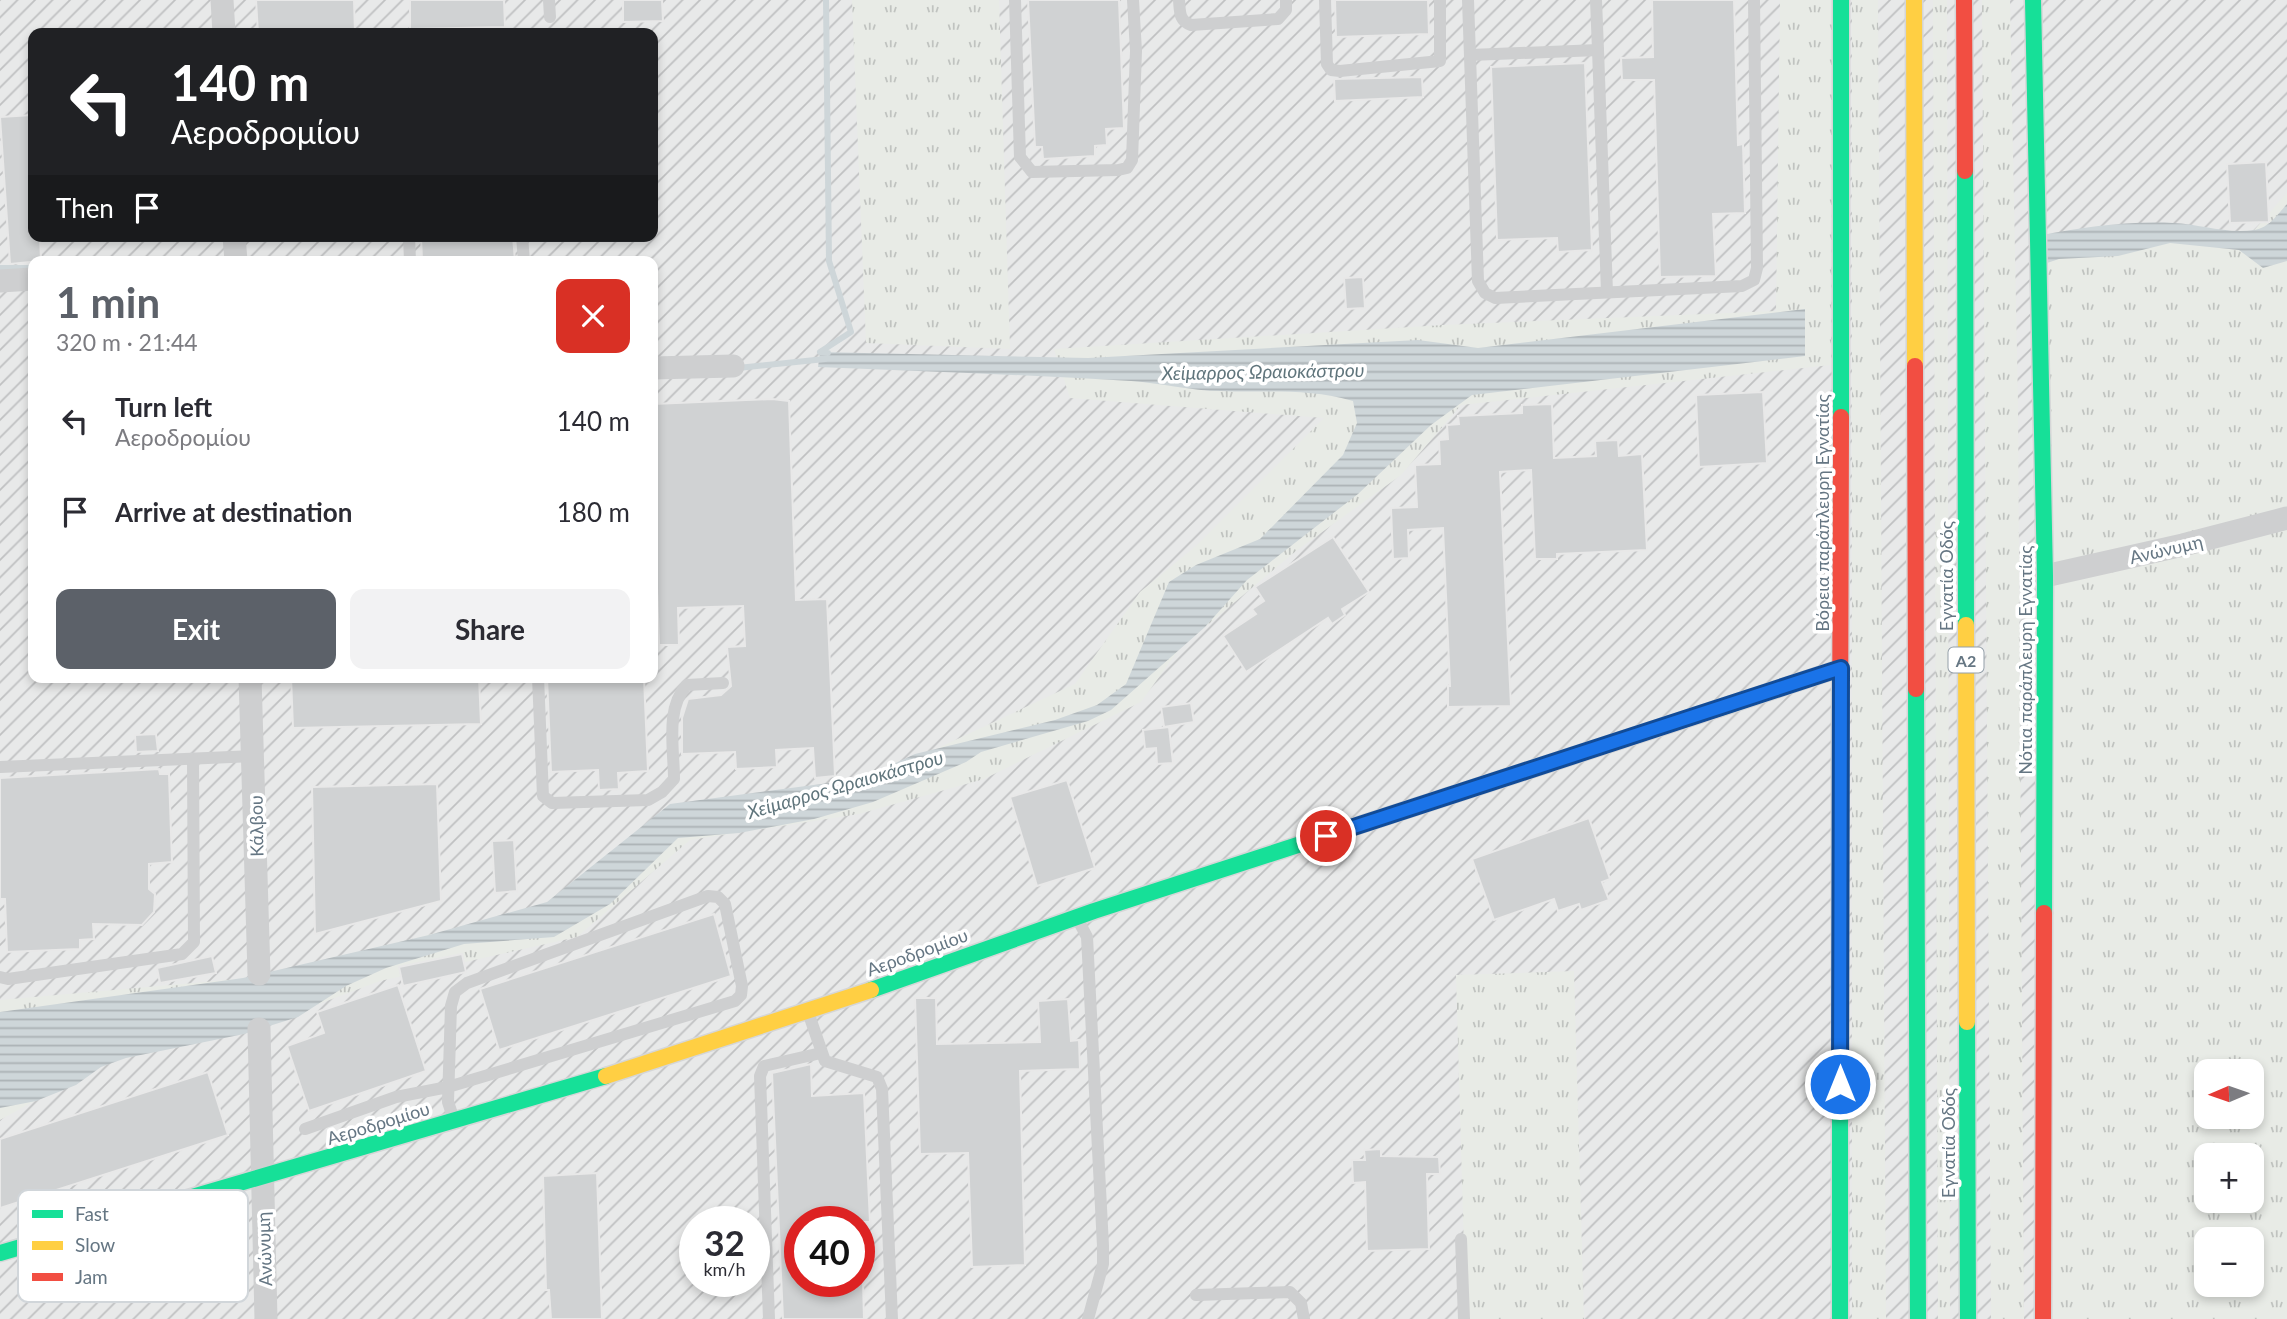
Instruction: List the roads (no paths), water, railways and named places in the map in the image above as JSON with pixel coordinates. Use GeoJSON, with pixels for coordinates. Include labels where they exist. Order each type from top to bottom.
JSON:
{"type":"FeatureCollection","features":[{"type":"Feature","properties":{"kind":"main road","name":"Βόρεια παράπλευρη Εγνατίας"},"geometry":{"type":"LineString","coordinates":[[1840,1319],[1841,0]]}},
{"type":"Feature","properties":{"kind":"main road","name":"Εγνατία Οδός"},"geometry":{"type":"LineString","coordinates":[[1914,0],[1918,1319]]}},
{"type":"Feature","properties":{"kind":"main road","name":"Εγνατία Οδός"},"geometry":{"type":"LineString","coordinates":[[1964,0],[1968,1319]]}},
{"type":"Feature","properties":{"kind":"main road","name":"Νότια παράπλευρη Εγνατίας"},"geometry":{"type":"LineString","coordinates":[[2033,0],[2045,576],[2042,1319]]}},
{"type":"Feature","properties":{"kind":"main road","name":"Αεροδρομίου"},"geometry":{"type":"LineString","coordinates":[[223,1190],[808,1012],[1076,916],[1841,668]]}},
{"type":"Feature","properties":{"kind":"main road","name":"Αεροδρομίου"},"geometry":{"type":"LineString","coordinates":[[0,1253],[18,1248]]}},
{"type":"Feature","properties":{"kind":"street"},"geometry":{"type":"LineString","coordinates":[[222,0],[224,28]]}},
{"type":"Feature","properties":{"kind":"street"},"geometry":{"type":"LineString","coordinates":[[0,281],[28,279]]}},
{"type":"Feature","properties":{"kind":"street"},"geometry":{"type":"LineString","coordinates":[[658,368],[733,366]]}},
{"type":"Feature","properties":{"kind":"street","name":"Ανώνυμη"},"geometry":{"type":"LineString","coordinates":[[2045,576],[2183,545],[2287,517]]}},
{"type":"Feature","properties":{"kind":"street","name":"Κάλβου"},"geometry":{"type":"LineString","coordinates":[[250,683],[259,974]]}},
{"type":"Feature","properties":{"kind":"street","name":"Ανώνυμη"},"geometry":{"type":"LineString","coordinates":[[259,1029],[266,1319]]}},
{"type":"Feature","properties":{"kind":"lane"},"geometry":{"type":"LineString","coordinates":[[550,0],[550,17]]}},
{"type":"Feature","properties":{"kind":"lane"},"geometry":{"type":"LineString","coordinates":[[1015,0],[1020,157],[1032,172],[1118,170],[1127,168],[1132,160],[1136,51],[1133,0]]}},
{"type":"Feature","properties":{"kind":"lane"},"geometry":{"type":"LineString","coordinates":[[1179,0],[1180,16],[1184,23],[1191,25],[1278,19],[1286,10],[1286,0]]}},
{"type":"Feature","properties":{"kind":"lane"},"geometry":{"type":"LineString","coordinates":[[1325,0],[1327,64],[1331,70],[1340,71],[1440,61],[1440,0]]}},
{"type":"Feature","properties":{"kind":"lane"},"geometry":{"type":"LineString","coordinates":[[1468,0],[1478,281],[1485,293],[1495,298],[1742,286],[1754,280],[1757,268],[1754,0]]}},
{"type":"Feature","properties":{"kind":"lane"},"geometry":{"type":"LineString","coordinates":[[1596,0],[1607,292]]}},
{"type":"Feature","properties":{"kind":"lane"},"geometry":{"type":"LineString","coordinates":[[1470,55],[1598,50]]}},
{"type":"Feature","properties":{"kind":"lane"},"geometry":{"type":"LineString","coordinates":[[538,683],[543,796],[552,803],[648,800],[662,792],[674,779],[674,710],[677,695],[687,685],[723,682]]}},
{"type":"Feature","properties":{"kind":"lane"},"geometry":{"type":"LineString","coordinates":[[0,767],[254,756]]}},
{"type":"Feature","properties":{"kind":"lane"},"geometry":{"type":"LineString","coordinates":[[0,977],[8,979],[182,954],[190,948],[194,942],[193,760]]}},
{"type":"Feature","properties":{"kind":"lane"},"geometry":{"type":"LineString","coordinates":[[305,1129],[396,1097],[448,1087],[735,1001],[741,995],[742,986],[725,905],[718,897],[708,896],[467,984],[455,992],[451,1006],[448,1087],[448,1102],[454,1120]]}},
{"type":"Feature","properties":{"kind":"lane"},"geometry":{"type":"LineString","coordinates":[[1076,916],[1087,937],[1103,1246],[1103,1264],[1088,1319]]}},
{"type":"Feature","properties":{"kind":"lane"},"geometry":{"type":"LineString","coordinates":[[808,1012],[825,1061],[877,1077],[881,1088],[892,1319]]}},
{"type":"Feature","properties":{"kind":"lane"},"geometry":{"type":"LineString","coordinates":[[769,1319],[760,1076],[764,1066],[772,1062],[821,1052]]}},
{"type":"Feature","properties":{"kind":"lane"},"geometry":{"type":"LineString","coordinates":[[1461,1239],[1464,1319]]}},
{"type":"Feature","properties":{"kind":"lane"},"geometry":{"type":"LineString","coordinates":[[1196,1295],[1290,1293],[1301,1303],[1304,1319]]}},
{"type":"Feature","properties":{"kind":"water"},"geometry":{"type":"Polygon","coordinates":[[[2287,204],[2287,261],[2263,268],[2239,250],[2170,243],[2118,256],[2059,259],[2041,265],[2038,236],[2088,227],[2139,223],[2173,223],[2233,231],[2254,230],[2268,224],[2287,204]]]}},
{"type":"Feature","properties":{"kind":"water"},"geometry":{"type":"Polygon","coordinates":[[[1805,309],[1805,356],[1472,395],[1431,425],[1358,494],[1247,580],[1205,627],[1111,710],[1088,721],[981,752],[966,762],[873,802],[814,819],[739,833],[678,838],[610,904],[554,937],[464,944],[386,968],[346,986],[298,1017],[244,1034],[126,1058],[101,1067],[76,1085],[36,1101],[0,1108],[0,1012],[243,978],[429,935],[547,902],[670,804],[829,783],[874,773],[915,754],[1055,720],[1097,705],[1126,684],[1169,582],[1196,565],[1260,539],[1343,455],[1357,423],[1353,401],[1320,394],[1210,391],[1142,382],[818,367],[820,352],[1088,358],[1418,340],[1478,348],[1805,309]]]}},
{"type":"Feature","properties":{"kind":"waterway","name":"Χείμαρρος Ωραιοκάστρου"},"geometry":{"type":"LineString","coordinates":[[826,0],[829,261],[851,332],[820,352],[828,353]]}},
{"type":"Feature","properties":{"kind":"waterway","name":"Χείμαρρος Ωραιοκάστρου"},"geometry":{"type":"LineString","coordinates":[[0,268],[28,268]]}},
{"type":"Feature","properties":{"kind":"waterway","name":"Χείμαρρος Ωραιοκάστρου"},"geometry":{"type":"LineString","coordinates":[[738,368],[825,359]]}}]}
